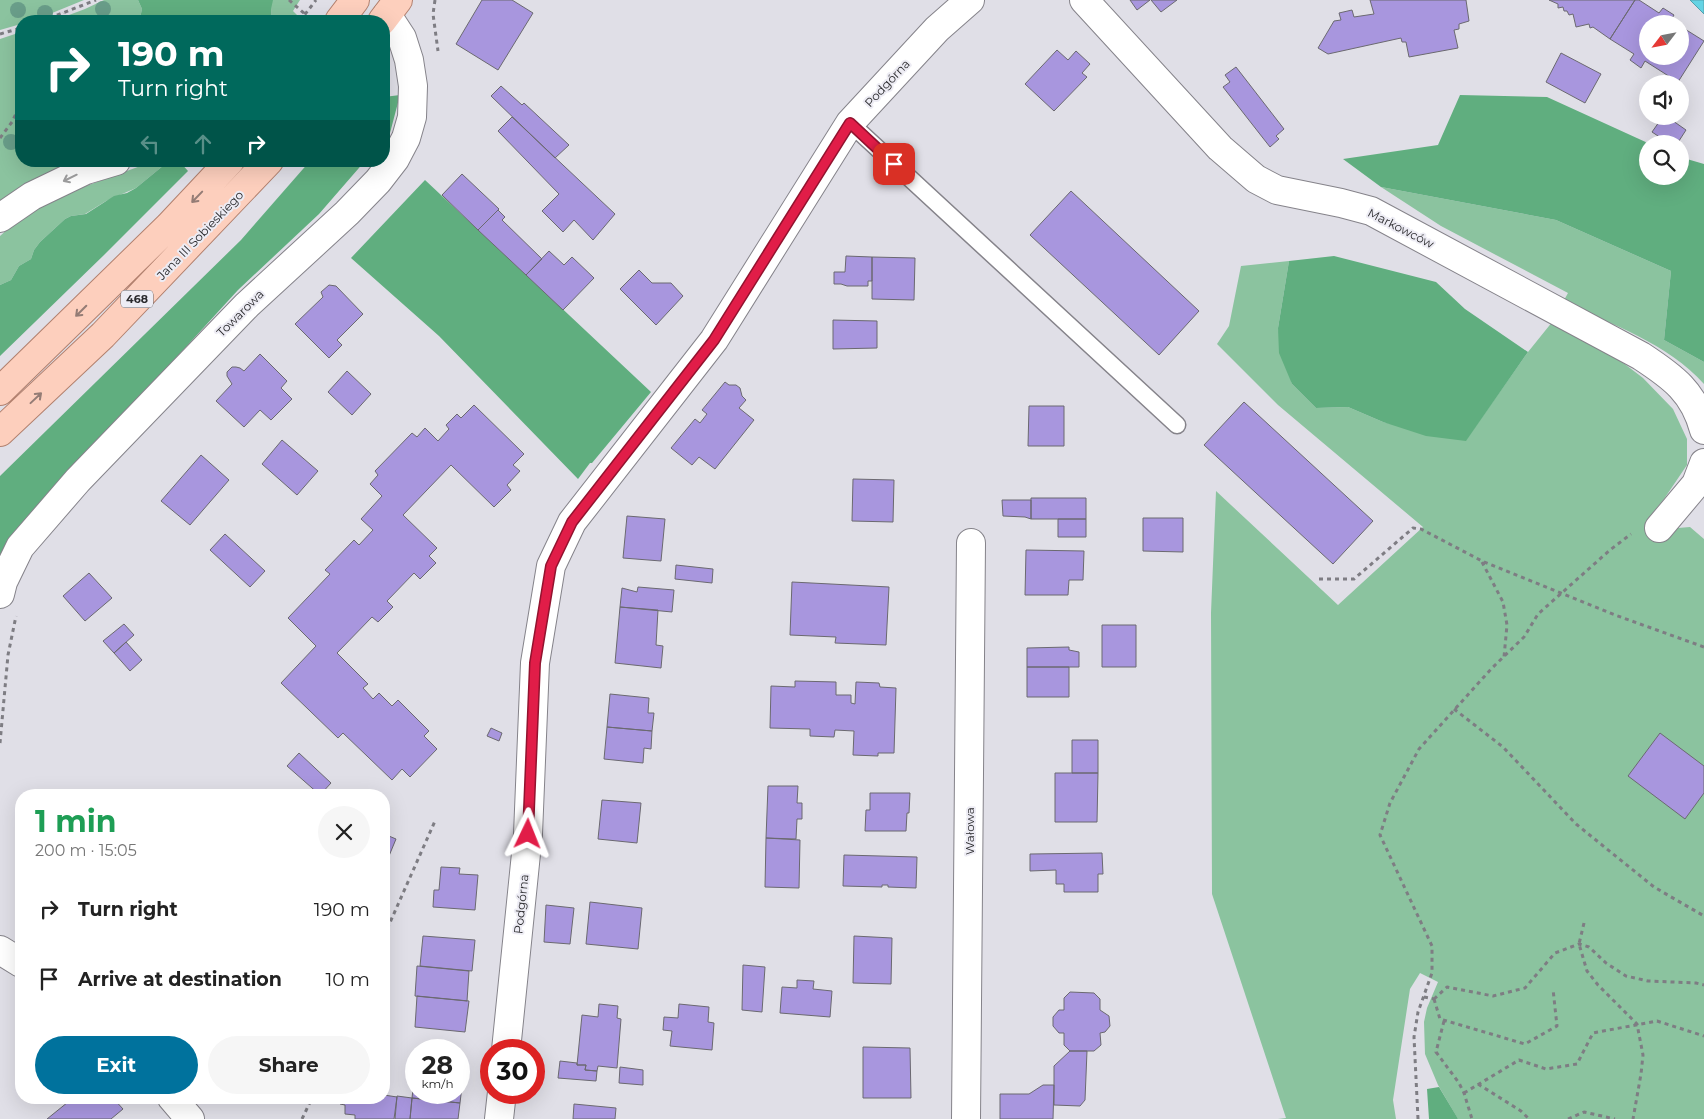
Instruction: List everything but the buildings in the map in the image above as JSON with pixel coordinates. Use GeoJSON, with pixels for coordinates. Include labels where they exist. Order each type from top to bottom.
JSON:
{"type":"FeatureCollection","features":[{"type":"Feature","properties":{"kind":"main road"},"geometry":{"type":"LineString","coordinates":[[344,15],[355,0]]}},
{"type":"Feature","properties":{"kind":"main road","name":"468"},"geometry":{"type":"LineString","coordinates":[[0,390],[169,226],[224,167]]}},
{"type":"Feature","properties":{"kind":"main road","name":"Jana III Sobieskiego"},"geometry":{"type":"LineString","coordinates":[[0,432],[103,335],[263,167]]}},
{"type":"Feature","properties":{"kind":"street","name":"Podgórna"},"geometry":{"type":"LineString","coordinates":[[507,1039],[528,834],[535,663],[551,566],[572,522],[714,340],[850,123],[936,29],[970,0]]}},
{"type":"Feature","properties":{"kind":"street","name":"Markowców"},"geometry":{"type":"LineString","coordinates":[[1084,0],[1220,148],[1256,179],[1277,190],[1371,211],[1641,356],[1666,373],[1687,392],[1700,413],[1704,430]]}},
{"type":"Feature","properties":{"kind":"street","name":"Towarowa"},"geometry":{"type":"LineString","coordinates":[[389,12],[402,38],[409,60],[413,86],[412,117],[406,138],[390,165]]}},
{"type":"Feature","properties":{"kind":"street"},"geometry":{"type":"LineString","coordinates":[[0,218],[32,196],[96,167]]}},
{"type":"Feature","properties":{"kind":"street","name":"Towarowa"},"geometry":{"type":"LineString","coordinates":[[8,603],[3,582],[20,547],[78,480],[247,305],[347,213],[389,167]]}},
{"type":"Feature","properties":{"kind":"street"},"geometry":{"type":"LineString","coordinates":[[1658,528],[1696,484],[1704,463]]}},
{"type":"Feature","properties":{"kind":"street","name":"Wałowa"},"geometry":{"type":"LineString","coordinates":[[966,1119],[971,543]]}},
{"type":"Feature","properties":{"kind":"street"},"geometry":{"type":"LineString","coordinates":[[0,950],[15,959]]}},
{"type":"Feature","properties":{"kind":"street"},"geometry":{"type":"LineString","coordinates":[[177,1104],[190,1119]]}},
{"type":"Feature","properties":{"kind":"street"},"geometry":{"type":"LineString","coordinates":[[499,1119],[501,1104]]}},
{"type":"Feature","properties":{"kind":"lane"},"geometry":{"type":"LineString","coordinates":[[850,123],[1177,425]]}},
{"type":"Feature","properties":{"kind":"path"},"geometry":{"type":"LineString","coordinates":[[58,15],[96,0]]}},
{"type":"Feature","properties":{"kind":"path"},"geometry":{"type":"LineString","coordinates":[[289,0],[306,15],[317,0]]}},
{"type":"Feature","properties":{"kind":"path"},"geometry":{"type":"LineString","coordinates":[[435,0],[433,14],[438,53]]}},
{"type":"Feature","properties":{"kind":"path"},"geometry":{"type":"LineString","coordinates":[[0,34],[15,30]]}},
{"type":"Feature","properties":{"kind":"path"},"geometry":{"type":"LineString","coordinates":[[0,138],[15,116]]}},
{"type":"Feature","properties":{"kind":"path"},"geometry":{"type":"LineString","coordinates":[[1319,579],[1354,579],[1413,528],[1429,532],[1482,561],[1615,615],[1704,647]]}},
{"type":"Feature","properties":{"kind":"path"},"geometry":{"type":"LineString","coordinates":[[1418,1119],[1414,1037],[1418,1012],[1432,973],[1432,946],[1380,835],[1390,802],[1419,749],[1454,709],[1524,637],[1538,614],[1610,550],[1641,528],[1658,528]]}},
{"type":"Feature","properties":{"kind":"path"},"geometry":{"type":"LineString","coordinates":[[1482,561],[1503,602],[1507,625],[1504,657]]}},
{"type":"Feature","properties":{"kind":"path"},"geometry":{"type":"LineString","coordinates":[[0,743],[8,655],[8,603]]}},
{"type":"Feature","properties":{"kind":"path"},"geometry":{"type":"LineString","coordinates":[[1454,709],[1503,747],[1576,824],[1654,886],[1704,916]]}},
{"type":"Feature","properties":{"kind":"path"},"geometry":{"type":"LineString","coordinates":[[390,922],[435,821]]}},
{"type":"Feature","properties":{"kind":"path"},"geometry":{"type":"LineString","coordinates":[[1584,922],[1579,944],[1587,971],[1598,985],[1637,1024],[1643,1055],[1633,1119]]}},
{"type":"Feature","properties":{"kind":"path"},"geometry":{"type":"LineString","coordinates":[[1434,1000],[1448,987],[1493,996],[1525,988],[1555,954],[1579,944],[1589,947],[1606,963],[1626,976],[1648,981],[1704,985]]}},
{"type":"Feature","properties":{"kind":"path"},"geometry":{"type":"LineString","coordinates":[[1434,1000],[1440,1020],[1525,1044],[1557,1026],[1553,989]]}},
{"type":"Feature","properties":{"kind":"path"},"geometry":{"type":"LineString","coordinates":[[1424,997],[1434,1000]]}},
{"type":"Feature","properties":{"kind":"path"},"geometry":{"type":"LineString","coordinates":[[1444,1021],[1436,1052],[1459,1082],[1472,1119]]}},
{"type":"Feature","properties":{"kind":"path"},"geometry":{"type":"LineString","coordinates":[[1464,1093],[1519,1060],[1546,1069],[1577,1064],[1594,1033],[1657,1021],[1704,1036]]}},
{"type":"Feature","properties":{"kind":"path"},"geometry":{"type":"LineString","coordinates":[[1478,1084],[1521,1111],[1529,1119]]}},
{"type":"Feature","properties":{"kind":"path"},"geometry":{"type":"LineString","coordinates":[[302,1119],[309,1104]]}},
{"type":"Feature","properties":{"kind":"path"},"geometry":{"type":"LineString","coordinates":[[1568,1119],[1584,1112],[1616,1119]]}},
{"type":"Feature","properties":{"kind":"green space"},"geometry":{"type":"Polygon","coordinates":[[[0,0],[84,0],[47,15],[15,15],[15,26],[0,30],[0,0]]]}},
{"type":"Feature","properties":{"kind":"green space"},"geometry":{"type":"Polygon","coordinates":[[[104,0],[138,0],[142,9],[141,15],[69,15],[104,0]]]}},
{"type":"Feature","properties":{"kind":"green space"},"geometry":{"type":"Polygon","coordinates":[[[138,0],[273,0],[272,15],[141,15],[142,9],[138,0]]]}},
{"type":"Feature","properties":{"kind":"green space"},"geometry":{"type":"Polygon","coordinates":[[[249,0],[300,0],[293,11],[297,15],[272,15],[271,9],[249,0]]]}},
{"type":"Feature","properties":{"kind":"green space"},"geometry":{"type":"Polygon","coordinates":[[[15,34],[15,167],[70,167],[0,206],[0,39],[15,34]]]}},
{"type":"Feature","properties":{"kind":"green space"},"geometry":{"type":"Polygon","coordinates":[[[400,95],[390,133],[390,96],[400,95]]]}},
{"type":"Feature","properties":{"kind":"green space"},"geometry":{"type":"Polygon","coordinates":[[[1460,95],[1547,97],[1639,139],[1639,185],[1689,185],[1689,160],[1704,164],[1704,362],[1664,340],[1671,271],[1556,220],[1381,187],[1343,159],[1438,145],[1460,95]]]}},
{"type":"Feature","properties":{"kind":"green space"},"geometry":{"type":"Polygon","coordinates":[[[137,167],[162,167],[136,188],[106,201],[85,214],[65,219],[40,242],[34,250],[31,259],[19,266],[11,280],[0,285],[0,236],[35,210],[93,183],[137,167]]]}},
{"type":"Feature","properties":{"kind":"green space"},"geometry":{"type":"Polygon","coordinates":[[[162,167],[184,167],[188,171],[0,356],[0,285],[11,280],[19,266],[31,259],[34,250],[40,242],[65,219],[71,216],[86,214],[114,196],[127,193],[162,167]]]}},
{"type":"Feature","properties":{"kind":"green space"},"geometry":{"type":"Polygon","coordinates":[[[305,167],[360,167],[319,214],[238,290],[46,500],[0,560],[0,476],[241,240],[305,167]]]}},
{"type":"Feature","properties":{"kind":"green space"},"geometry":{"type":"Polygon","coordinates":[[[425,180],[651,392],[578,479],[439,336],[351,258],[425,180]]]}},
{"type":"Feature","properties":{"kind":"green space"},"geometry":{"type":"Polygon","coordinates":[[[1381,187],[1556,220],[1671,271],[1664,340],[1704,362],[1704,384],[1674,357],[1657,346],[1563,302],[1568,293],[1441,226],[1381,187]]]}},
{"type":"Feature","properties":{"kind":"green space"},"geometry":{"type":"Polygon","coordinates":[[[1334,256],[1436,282],[1465,309],[1528,352],[1466,441],[1426,436],[1383,422],[1348,407],[1316,408],[1292,384],[1279,353],[1278,328],[1289,261],[1334,256]]]}},
{"type":"Feature","properties":{"kind":"green space"},"geometry":{"type":"Polygon","coordinates":[[[1289,261],[1278,328],[1292,384],[1316,408],[1348,407],[1383,422],[1466,440],[1528,352],[1553,321],[1605,349],[1643,378],[1673,409],[1687,439],[1687,465],[1647,520],[1668,539],[1678,528],[1690,527],[1704,539],[1704,1119],[1458,1119],[1438,1085],[1425,1054],[1424,1022],[1427,1008],[1438,982],[1420,973],[1410,989],[1393,1100],[1396,1119],[1278,1119],[1286,1118],[1212,894],[1211,613],[1216,491],[1338,605],[1423,527],[1278,405],[1217,344],[1229,326],[1241,266],[1289,261]]]}},
{"type":"Feature","properties":{"kind":"green space"},"geometry":{"type":"Polygon","coordinates":[[[1439,1087],[1458,1119],[1429,1119],[1427,1089],[1439,1087]]]}},
{"type":"Feature","properties":{"kind":"water"},"geometry":{"type":"Polygon","coordinates":[[[1690,0],[1704,0],[1704,14],[1690,0]]]}},
{"type":"Feature","properties":{"kind":"route"},"geometry":{"type":"LineString","coordinates":[[528,834],[535,663],[551,566],[572,522],[714,340],[850,123],[894,164]]}}]}
